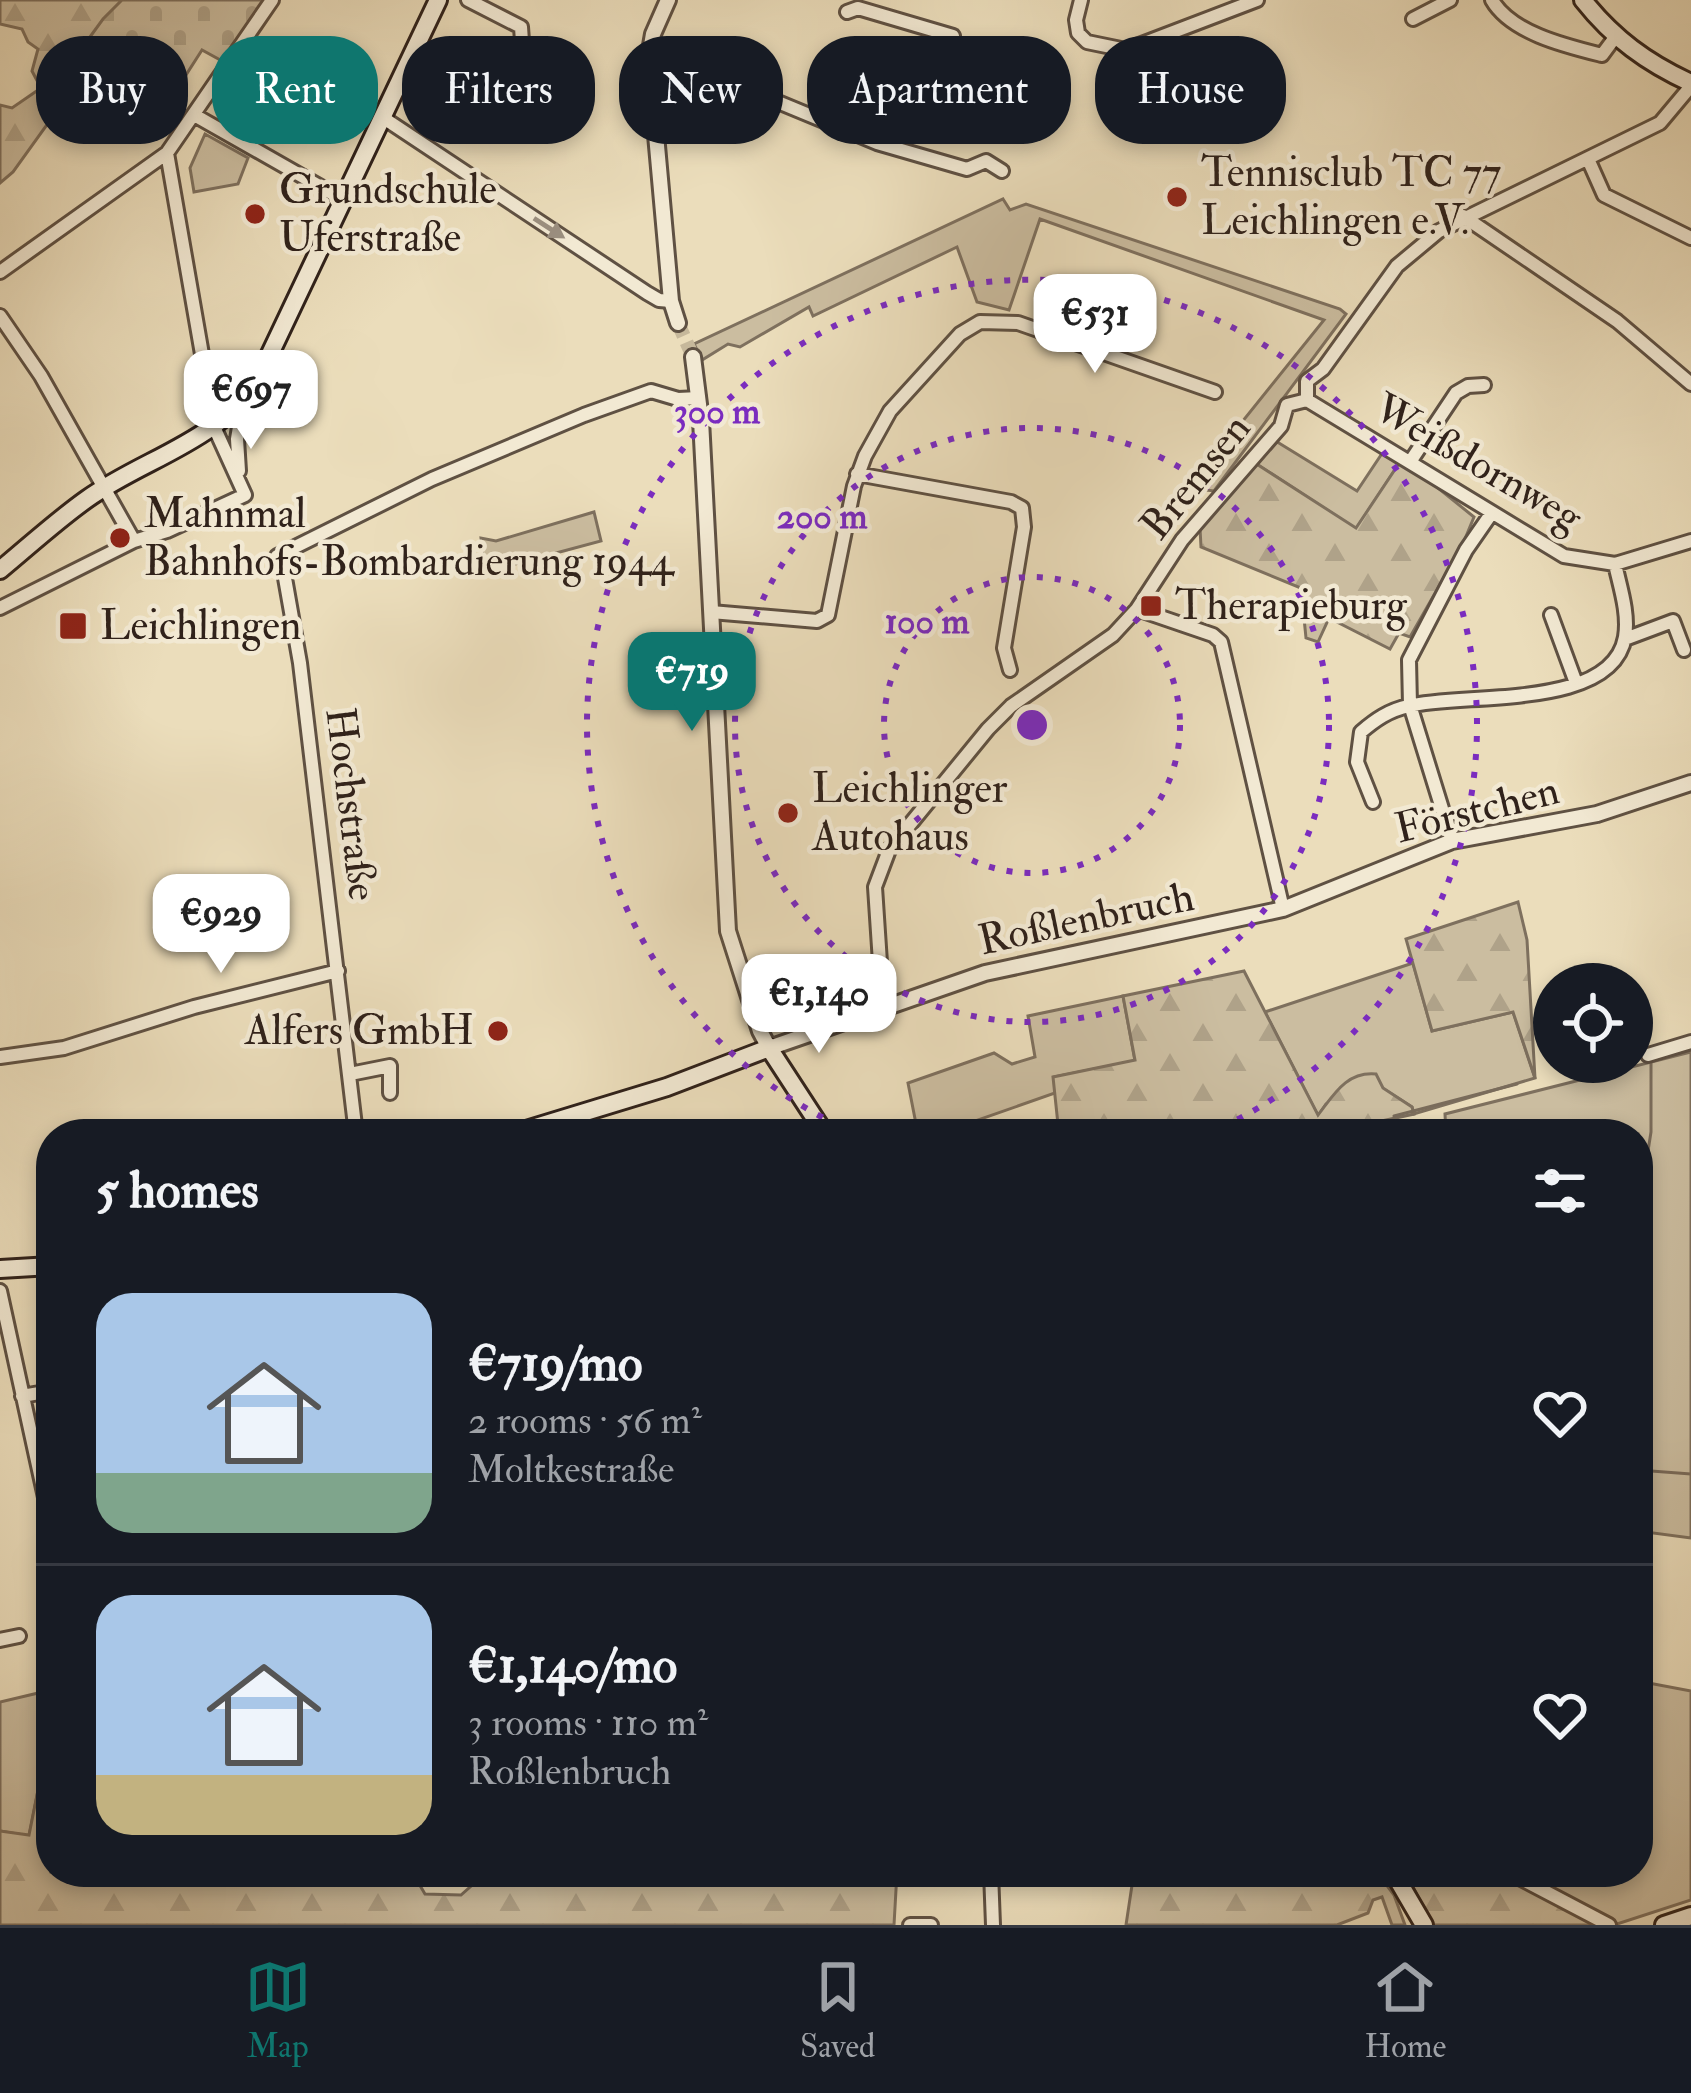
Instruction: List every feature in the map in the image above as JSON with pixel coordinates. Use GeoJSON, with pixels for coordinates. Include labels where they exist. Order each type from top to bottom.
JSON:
{"type":"FeatureCollection","features":[{"type":"Feature","properties":{"kind":"main road"},"geometry":{"type":"LineString","coordinates":[[0,570],[104,488],[214,429],[247,396],[438,0]]}},
{"type":"Feature","properties":{"kind":"main road"},"geometry":{"type":"LineString","coordinates":[[1583,0],[1616,36],[1691,85]]}},
{"type":"Feature","properties":{"kind":"main road"},"geometry":{"type":"LineString","coordinates":[[209,382],[247,396]]}},
{"type":"Feature","properties":{"kind":"main road"},"geometry":{"type":"LineString","coordinates":[[563,1119],[647,1094],[769,1048],[815,1119]]}},
{"type":"Feature","properties":{"kind":"main road"},"geometry":{"type":"LineString","coordinates":[[0,1269],[36,1267]]}},
{"type":"Feature","properties":{"kind":"main road"},"geometry":{"type":"LineString","coordinates":[[1401,1887],[1420,1925]]}},
{"type":"Feature","properties":{"kind":"main road"},"geometry":{"type":"LineString","coordinates":[[1664,1925],[1691,1916]]}},
{"type":"Feature","properties":{"kind":"street"},"geometry":{"type":"LineString","coordinates":[[0,272],[167,153],[272,0]]}},
{"type":"Feature","properties":{"kind":"street"},"geometry":{"type":"LineString","coordinates":[[468,0],[521,27],[522,36]]}},
{"type":"Feature","properties":{"kind":"street"},"geometry":{"type":"LineString","coordinates":[[653,36],[668,0]]}},
{"type":"Feature","properties":{"kind":"street"},"geometry":{"type":"LineString","coordinates":[[1081,0],[1078,33],[1087,42],[1126,50],[1257,0]]}},
{"type":"Feature","properties":{"kind":"street"},"geometry":{"type":"LineString","coordinates":[[1413,19],[1450,0]]}},
{"type":"Feature","properties":{"kind":"street"},"geometry":{"type":"LineString","coordinates":[[1492,0],[1506,19],[1586,51],[1602,55],[1616,36]]}},
{"type":"Feature","properties":{"kind":"street"},"geometry":{"type":"LineString","coordinates":[[855,6],[953,36]]}},
{"type":"Feature","properties":{"kind":"street","name":"Bremsen"},"geometry":{"type":"LineString","coordinates":[[883,1008],[875,887],[883,860],[988,729],[1011,706],[1103,642],[1137,609],[1182,540],[1281,426],[1287,405],[1306,400],[1306,381],[1323,369],[1397,266],[1463,216],[1660,123],[1691,85]]}},
{"type":"Feature","properties":{"kind":"street"},"geometry":{"type":"LineString","coordinates":[[783,104],[878,143],[967,169],[986,161],[1002,171]]}},
{"type":"Feature","properties":{"kind":"street"},"geometry":{"type":"LineString","coordinates":[[196,116],[342,199]]}},
{"type":"Feature","properties":{"kind":"street"},"geometry":{"type":"LineString","coordinates":[[382,117],[647,293],[671,301]]}},
{"type":"Feature","properties":{"kind":"street"},"geometry":{"type":"LineString","coordinates":[[657,144],[671,301],[678,323]]}},
{"type":"Feature","properties":{"kind":"street"},"geometry":{"type":"LineString","coordinates":[[167,153],[214,429],[245,495]]}},
{"type":"Feature","properties":{"kind":"street"},"geometry":{"type":"LineString","coordinates":[[1588,159],[1604,195],[1691,238]]}},
{"type":"Feature","properties":{"kind":"street"},"geometry":{"type":"LineString","coordinates":[[1463,216],[1617,321],[1691,384]]}},
{"type":"Feature","properties":{"kind":"street"},"geometry":{"type":"LineString","coordinates":[[0,316],[41,376],[134,541]]}},
{"type":"Feature","properties":{"kind":"street"},"geometry":{"type":"LineString","coordinates":[[711,612],[818,621],[830,612],[857,474],[890,411],[960,334],[980,322],[1018,323],[1215,392]]}},
{"type":"Feature","properties":{"kind":"street"},"geometry":{"type":"LineString","coordinates":[[693,357],[728,931],[769,1048]]}},
{"type":"Feature","properties":{"kind":"street"},"geometry":{"type":"LineString","coordinates":[[1410,462],[1456,393],[1484,385]]}},
{"type":"Feature","properties":{"kind":"street","name":"Hochstraße"},"geometry":{"type":"LineString","coordinates":[[354,1119],[299,661],[277,556],[431,479],[584,415],[651,391],[678,399],[699,398]]}},
{"type":"Feature","properties":{"kind":"street"},"geometry":{"type":"LineString","coordinates":[[245,495],[236,455],[247,396]]}},
{"type":"Feature","properties":{"kind":"street","name":"Weißdornweg"},"geometry":{"type":"LineString","coordinates":[[1306,400],[1564,556],[1615,564],[1691,541]]}},
{"type":"Feature","properties":{"kind":"street"},"geometry":{"type":"LineString","coordinates":[[857,474],[1011,502],[1022,508],[1024,527],[1004,648],[1010,670]]}},
{"type":"Feature","properties":{"kind":"street"},"geometry":{"type":"LineString","coordinates":[[0,608],[134,541],[245,495]]}},
{"type":"Feature","properties":{"kind":"street"},"geometry":{"type":"LineString","coordinates":[[1452,841],[1410,705],[1408,659],[1466,550],[1492,514]]}},
{"type":"Feature","properties":{"kind":"street"},"geometry":{"type":"LineString","coordinates":[[1373,802],[1357,762],[1360,732],[1381,716],[1410,705],[1511,697],[1576,683],[1597,678],[1612,665],[1625,639],[1627,618],[1615,564]]}},
{"type":"Feature","properties":{"kind":"street"},"geometry":{"type":"LineString","coordinates":[[1137,609],[1221,642],[1283,909]]}},
{"type":"Feature","properties":{"kind":"street"},"geometry":{"type":"LineString","coordinates":[[1551,615],[1576,683]]}},
{"type":"Feature","properties":{"kind":"street"},"geometry":{"type":"LineString","coordinates":[[1625,639],[1673,621],[1684,650]]}},
{"type":"Feature","properties":{"kind":"street","name":"Förstchen"},"geometry":{"type":"LineString","coordinates":[[1283,909],[1452,841],[1597,814],[1691,783]]}},
{"type":"Feature","properties":{"kind":"street","name":"Roßlenbruch"},"geometry":{"type":"LineString","coordinates":[[769,1048],[985,973],[1283,909]]}},
{"type":"Feature","properties":{"kind":"street"},"geometry":{"type":"LineString","coordinates":[[0,1058],[64,1048],[194,1007],[338,971]]}},
{"type":"Feature","properties":{"kind":"street"},"geometry":{"type":"LineString","coordinates":[[1653,1053],[1691,1042]]}},
{"type":"Feature","properties":{"kind":"street"},"geometry":{"type":"LineString","coordinates":[[350,1074],[390,1066],[390,1093]]}},
{"type":"Feature","properties":{"kind":"street"},"geometry":{"type":"LineString","coordinates":[[0,1292],[36,1458]]}},
{"type":"Feature","properties":{"kind":"street"},"geometry":{"type":"LineString","coordinates":[[22,1396],[36,1393]]}},
{"type":"Feature","properties":{"kind":"street"},"geometry":{"type":"LineString","coordinates":[[0,1640],[19,1636]]}},
{"type":"Feature","properties":{"kind":"street"},"geometry":{"type":"LineString","coordinates":[[992,1887],[992,1925]]}},
{"type":"Feature","properties":{"kind":"street"},"geometry":{"type":"LineString","coordinates":[[1545,1887],[1609,1925]]}},
{"type":"Feature","properties":{"kind":"street"},"geometry":{"type":"LineString","coordinates":[[910,1925],[931,1925]]}},
{"type":"Feature","properties":{"kind":"green space"},"geometry":{"type":"Polygon","coordinates":[[[0,0],[122,0],[92,36],[36,36],[36,48],[22,29],[0,24],[0,0]]]}},
{"type":"Feature","properties":{"kind":"green space"},"geometry":{"type":"Polygon","coordinates":[[[122,0],[265,0],[241,36],[212,36],[212,55],[202,50],[188,72],[188,36],[91,36],[122,0]]]}},
{"type":"Feature","properties":{"kind":"green space"},"geometry":{"type":"Polygon","coordinates":[[[36,91],[36,140],[0,183],[0,105],[12,108],[36,91]]]}},
{"type":"Feature","properties":{"kind":"green space"},"geometry":{"type":"Polygon","coordinates":[[[205,134],[212,144],[223,144],[248,158],[238,184],[194,192],[190,168],[205,134]]]}},
{"type":"Feature","properties":{"kind":"green space"},"geometry":{"type":"Polygon","coordinates":[[[1003,199],[1010,210],[1026,204],[1346,314],[1214,491],[1189,488],[1324,320],[1040,219],[1009,310],[977,302],[957,247],[813,316],[809,307],[740,347],[728,344],[702,360],[694,344],[1003,199]]]}},
{"type":"Feature","properties":{"kind":"green space"},"geometry":{"type":"Polygon","coordinates":[[[1274,440],[1357,491],[1385,449],[1402,459],[1356,529],[1255,463],[1274,440]]]}},
{"type":"Feature","properties":{"kind":"green space"},"geometry":{"type":"Polygon","coordinates":[[[1402,459],[1474,517],[1410,637],[1399,633],[1390,649],[1329,618],[1318,642],[1306,638],[1301,588],[1201,547],[1200,528],[1255,463],[1356,528],[1402,459]]]}},
{"type":"Feature","properties":{"kind":"green space"},"geometry":{"type":"Polygon","coordinates":[[[594,512],[601,541],[500,568],[497,563],[484,567],[481,538],[496,541],[594,512]]]}},
{"type":"Feature","properties":{"kind":"green space"},"geometry":{"type":"Polygon","coordinates":[[[1518,902],[1527,940],[1533,1072],[1513,1012],[1432,1031],[1406,939],[1518,902]]]}},
{"type":"Feature","properties":{"kind":"green space"},"geometry":{"type":"Polygon","coordinates":[[[1413,963],[1432,1031],[1513,1012],[1533,1079],[1414,1114],[1412,1107],[1382,1088],[1326,1104],[1318,1116],[1265,1012],[1413,963]]]}},
{"type":"Feature","properties":{"kind":"green space"},"geometry":{"type":"Polygon","coordinates":[[[1244,971],[1318,1115],[1348,1081],[1366,1074],[1376,1074],[1383,1088],[1412,1107],[1414,1114],[1391,1119],[1057,1119],[1053,1077],[1135,1060],[1123,996],[1244,971]]]}},
{"type":"Feature","properties":{"kind":"green space"},"geometry":{"type":"Polygon","coordinates":[[[1123,996],[1135,1061],[1054,1077],[1055,1093],[981,1119],[915,1119],[908,1083],[994,1053],[1012,1064],[1035,1057],[1028,1016],[1123,996]]]}},
{"type":"Feature","properties":{"kind":"green space"},"geometry":{"type":"Polygon","coordinates":[[[1691,1052],[1691,1538],[1653,1533],[1653,1119],[1445,1119],[1445,1114],[1568,1083],[1653,1083],[1653,1062],[1691,1052]]]}},
{"type":"Feature","properties":{"kind":"green space"},"geometry":{"type":"Polygon","coordinates":[[[1653,1684],[1691,1691],[1691,1900],[1614,1925],[1550,1887],[1653,1887],[1653,1684]]]}},
{"type":"Feature","properties":{"kind":"green space"},"geometry":{"type":"Polygon","coordinates":[[[36,1694],[36,1801],[29,1836],[0,1831],[0,1702],[36,1694]]]}},
{"type":"Feature","properties":{"kind":"green space"},"geometry":{"type":"Polygon","coordinates":[[[36,1800],[36,1887],[421,1887],[425,1894],[461,1895],[470,1887],[896,1887],[894,1925],[0,1925],[0,1831],[29,1835],[36,1800]]]}},
{"type":"Feature","properties":{"kind":"green space"},"geometry":{"type":"Polygon","coordinates":[[[1132,1887],[1388,1887],[1405,1925],[1392,1925],[1382,1897],[1373,1900],[1368,1913],[1337,1925],[1126,1925],[1132,1887]]]}},
{"type":"Feature","properties":{"kind":"green space"},"geometry":{"type":"Polygon","coordinates":[[[1413,1887],[1527,1887],[1599,1925],[1433,1925],[1413,1887]]]}},
{"type":"Feature","properties":{"kind":"waterway"},"geometry":{"type":"LineString","coordinates":[[1651,1083],[1651,1119]]}},
{"type":"Feature","properties":{"kind":"waterway"},"geometry":{"type":"LineString","coordinates":[[1394,1116],[1517,1084]]}},
{"type":"Feature","properties":{"kind":"waterway"},"geometry":{"type":"LineString","coordinates":[[1653,1471],[1691,1474]]}},
{"type":"Feature","properties":{"kind":"tunnel"},"geometry":{"type":"LineString","coordinates":[[678,323],[693,357]]}},
{"type":"Feature","properties":{"kind":"place","name":"Tennisclub TC 77 Leichlingen e.V."},"geometry":{"type":"Point","coordinates":[1177,197]}},
{"type":"Feature","properties":{"kind":"place","name":"Grundschule Uferstraße"},"geometry":{"type":"Point","coordinates":[255,214]}},
{"type":"Feature","properties":{"kind":"place","name":"Mahnmal Bahnhofs-Bombardierung 1944"},"geometry":{"type":"Point","coordinates":[120,538]}},
{"type":"Feature","properties":{"kind":"place","name":"Therapieburg"},"geometry":{"type":"Point","coordinates":[1151,606]}},
{"type":"Feature","properties":{"kind":"place","name":"Leichlingen"},"geometry":{"type":"Point","coordinates":[73,626]}},
{"type":"Feature","properties":{"kind":"place","name":"Leichlinger Autohaus"},"geometry":{"type":"Point","coordinates":[788,813]}},
{"type":"Feature","properties":{"kind":"place","name":"Alfers GmbH"},"geometry":{"type":"Point","coordinates":[498,1031]}}]}
